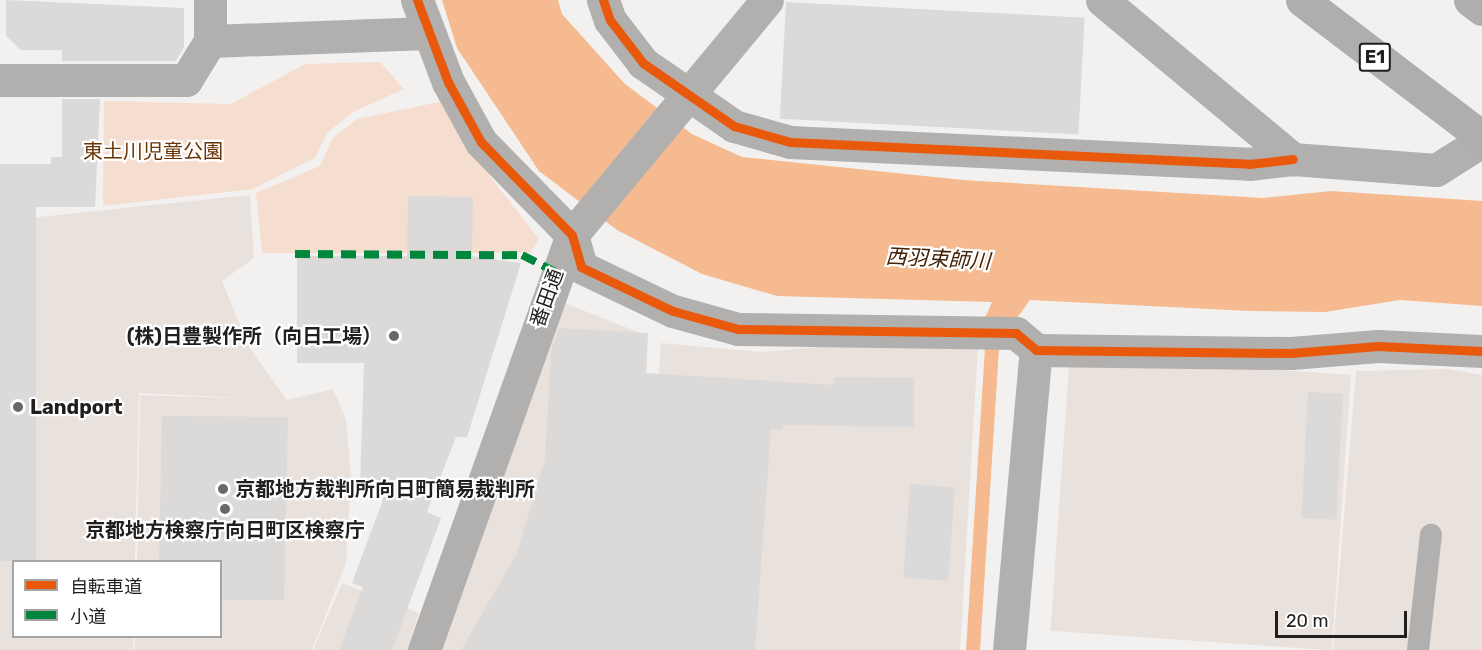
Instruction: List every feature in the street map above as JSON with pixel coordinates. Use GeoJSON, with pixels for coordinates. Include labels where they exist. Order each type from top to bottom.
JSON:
{"type":"FeatureCollection","features":[{"type":"Feature","properties":{"kind":"highway","name":"E1"},"geometry":{"type":"LineString","coordinates":[[1302,0],[1482,139]]}},
{"type":"Feature","properties":{"kind":"highway"},"geometry":{"type":"LineString","coordinates":[[1470,0],[1482,9]]}},
{"type":"Feature","properties":{"kind":"street"},"geometry":{"type":"LineString","coordinates":[[0,80],[186,80],[210,41],[210,0]]}},
{"type":"Feature","properties":{"kind":"street"},"geometry":{"type":"LineString","coordinates":[[417,0],[427,33],[482,142],[572,235],[582,267],[673,311],[738,329],[979,332],[1026,342],[1291,353],[1378,346],[1482,351]]}},
{"type":"Feature","properties":{"kind":"street"},"geometry":{"type":"LineString","coordinates":[[603,0],[610,20],[643,63],[681,102],[734,126],[790,142],[1249,164],[1293,159],[1436,170],[1482,139]]}},
{"type":"Feature","properties":{"kind":"street","name":"番田通"},"geometry":{"type":"LineString","coordinates":[[424,650],[572,235],[767,0]]}},
{"type":"Feature","properties":{"kind":"street"},"geometry":{"type":"LineString","coordinates":[[1102,0],[1293,159]]}},
{"type":"Feature","properties":{"kind":"street"},"geometry":{"type":"LineString","coordinates":[[210,41],[427,33]]}},
{"type":"Feature","properties":{"kind":"street"},"geometry":{"type":"LineString","coordinates":[[1009,650],[1026,342]]}},
{"type":"Feature","properties":{"kind":"lane"},"geometry":{"type":"LineString","coordinates":[[1418,650],[1431,535]]}},
{"type":"Feature","properties":{"kind":"shaded area"},"geometry":{"type":"Polygon","coordinates":[[[250,195],[254,258],[222,281],[249,347],[287,400],[333,389],[346,419],[351,476],[346,563],[312,650],[134,650],[135,638],[222,638],[222,560],[137,560],[140,395],[263,399],[139,393],[135,560],[12,560],[12,638],[133,638],[133,650],[0,650],[0,221],[250,195]]]}},
{"type":"Feature","properties":{"kind":"shaded area"},"geometry":{"type":"Polygon","coordinates":[[[562,302],[648,336],[634,650],[435,650],[562,302]]]}},
{"type":"Feature","properties":{"kind":"shaded area"},"geometry":{"type":"Polygon","coordinates":[[[661,343],[761,352],[844,345],[978,346],[960,650],[640,650],[661,343]]]}},
{"type":"Feature","properties":{"kind":"shaded area"},"geometry":{"type":"Polygon","coordinates":[[[1070,355],[1351,375],[1332,650],[1050,631],[1070,355]]]}},
{"type":"Feature","properties":{"kind":"shaded area"},"geometry":{"type":"Polygon","coordinates":[[[1448,369],[1482,375],[1482,650],[1333,650],[1356,371],[1448,369]]]}},
{"type":"Feature","properties":{"kind":"shaded area"},"geometry":{"type":"Polygon","coordinates":[[[342,583],[419,613],[407,650],[313,650],[342,583]]]}},
{"type":"Feature","properties":{"kind":"green space","name":"東土川児童公園"},"geometry":{"type":"Polygon","coordinates":[[[380,62],[404,89],[353,112],[327,133],[315,158],[253,189],[103,206],[104,101],[231,104],[305,64],[380,62]]]}},
{"type":"Feature","properties":{"kind":"green space"},"geometry":{"type":"Polygon","coordinates":[[[444,101],[492,179],[539,239],[530,253],[262,253],[256,193],[320,166],[333,138],[357,119],[444,101]]]}},
{"type":"Feature","properties":{"kind":"water","name":"西羽束師川"},"geometry":{"type":"Polygon","coordinates":[[[442,0],[558,0],[562,14],[625,84],[692,134],[742,157],[963,180],[1263,198],[1331,191],[1482,201],[1482,306],[1400,300],[1325,312],[1250,311],[1030,300],[1017,318],[985,318],[992,302],[777,296],[702,274],[617,230],[539,171],[457,48],[442,0]]]}},
{"type":"Feature","properties":{"kind":"building"},"geometry":{"type":"Polygon","coordinates":[[[6,0],[184,8],[184,47],[176,61],[62,61],[62,50],[21,50],[6,36],[6,0]]]}},
{"type":"Feature","properties":{"kind":"building"},"geometry":{"type":"Polygon","coordinates":[[[786,2],[1085,18],[1078,134],[780,119],[786,2]]]}},
{"type":"Feature","properties":{"kind":"building"},"geometry":{"type":"Polygon","coordinates":[[[62,99],[100,99],[95,207],[36,207],[36,560],[0,561],[0,164],[51,164],[51,157],[62,157],[62,99]]]}},
{"type":"Feature","properties":{"kind":"building","name":"(株)日豊製作所（向日工場）"},"geometry":{"type":"Polygon","coordinates":[[[408,196],[473,197],[472,256],[521,263],[467,437],[456,437],[427,512],[441,518],[392,650],[339,650],[363,587],[352,583],[385,494],[360,485],[364,363],[297,363],[297,256],[407,256],[408,196]]]}},
{"type":"Feature","properties":{"kind":"building"},"geometry":{"type":"Polygon","coordinates":[[[559,328],[648,333],[646,373],[834,385],[834,377],[914,378],[914,427],[783,425],[782,430],[771,429],[755,650],[461,650],[517,553],[545,459],[551,350],[559,328]]]}},
{"type":"Feature","properties":{"kind":"building"},"geometry":{"type":"Polygon","coordinates":[[[1308,392],[1343,394],[1336,520],[1301,518],[1308,392]]]}},
{"type":"Feature","properties":{"kind":"building","name":"京都地方裁判所向日町簡易裁判所"},"geometry":{"type":"Polygon","coordinates":[[[162,416],[288,417],[284,600],[222,600],[222,560],[159,560],[162,416]]]}},
{"type":"Feature","properties":{"kind":"building"},"geometry":{"type":"Polygon","coordinates":[[[910,484],[955,487],[948,581],[903,578],[910,484]]]}},
{"type":"Feature","properties":{"kind":"waterway"},"geometry":{"type":"LineString","coordinates":[[973,650],[992,349],[1000,334]]}},
{"type":"Feature","properties":{"kind":"marked path"},"geometry":{"type":"LineString","coordinates":[[295,254],[522,255],[555,272]]}},
{"type":"Feature","properties":{"kind":"cycle path"},"geometry":{"type":"LineString","coordinates":[[417,0],[448,82],[481,142],[572,235],[581,267],[673,311],[738,329],[1016,333],[1036,350],[1291,353],[1378,346],[1482,351]]}},
{"type":"Feature","properties":{"kind":"cycle path"},"geometry":{"type":"LineString","coordinates":[[603,0],[610,20],[643,63],[734,126],[790,142],[1249,164],[1293,159]]}},
{"type":"Feature","properties":{"kind":"place","name":"(株)日豊製作所（向日工場）"},"geometry":{"type":"Point","coordinates":[394,336]}},
{"type":"Feature","properties":{"kind":"place","name":"Landport"},"geometry":{"type":"Point","coordinates":[18,407]}},
{"type":"Feature","properties":{"kind":"place","name":"京都地方裁判所向日町簡易裁判所"},"geometry":{"type":"Point","coordinates":[223,489]}},
{"type":"Feature","properties":{"kind":"place","name":"京都地方検察庁向日町区検察庁"},"geometry":{"type":"Point","coordinates":[225,509]}}]}
